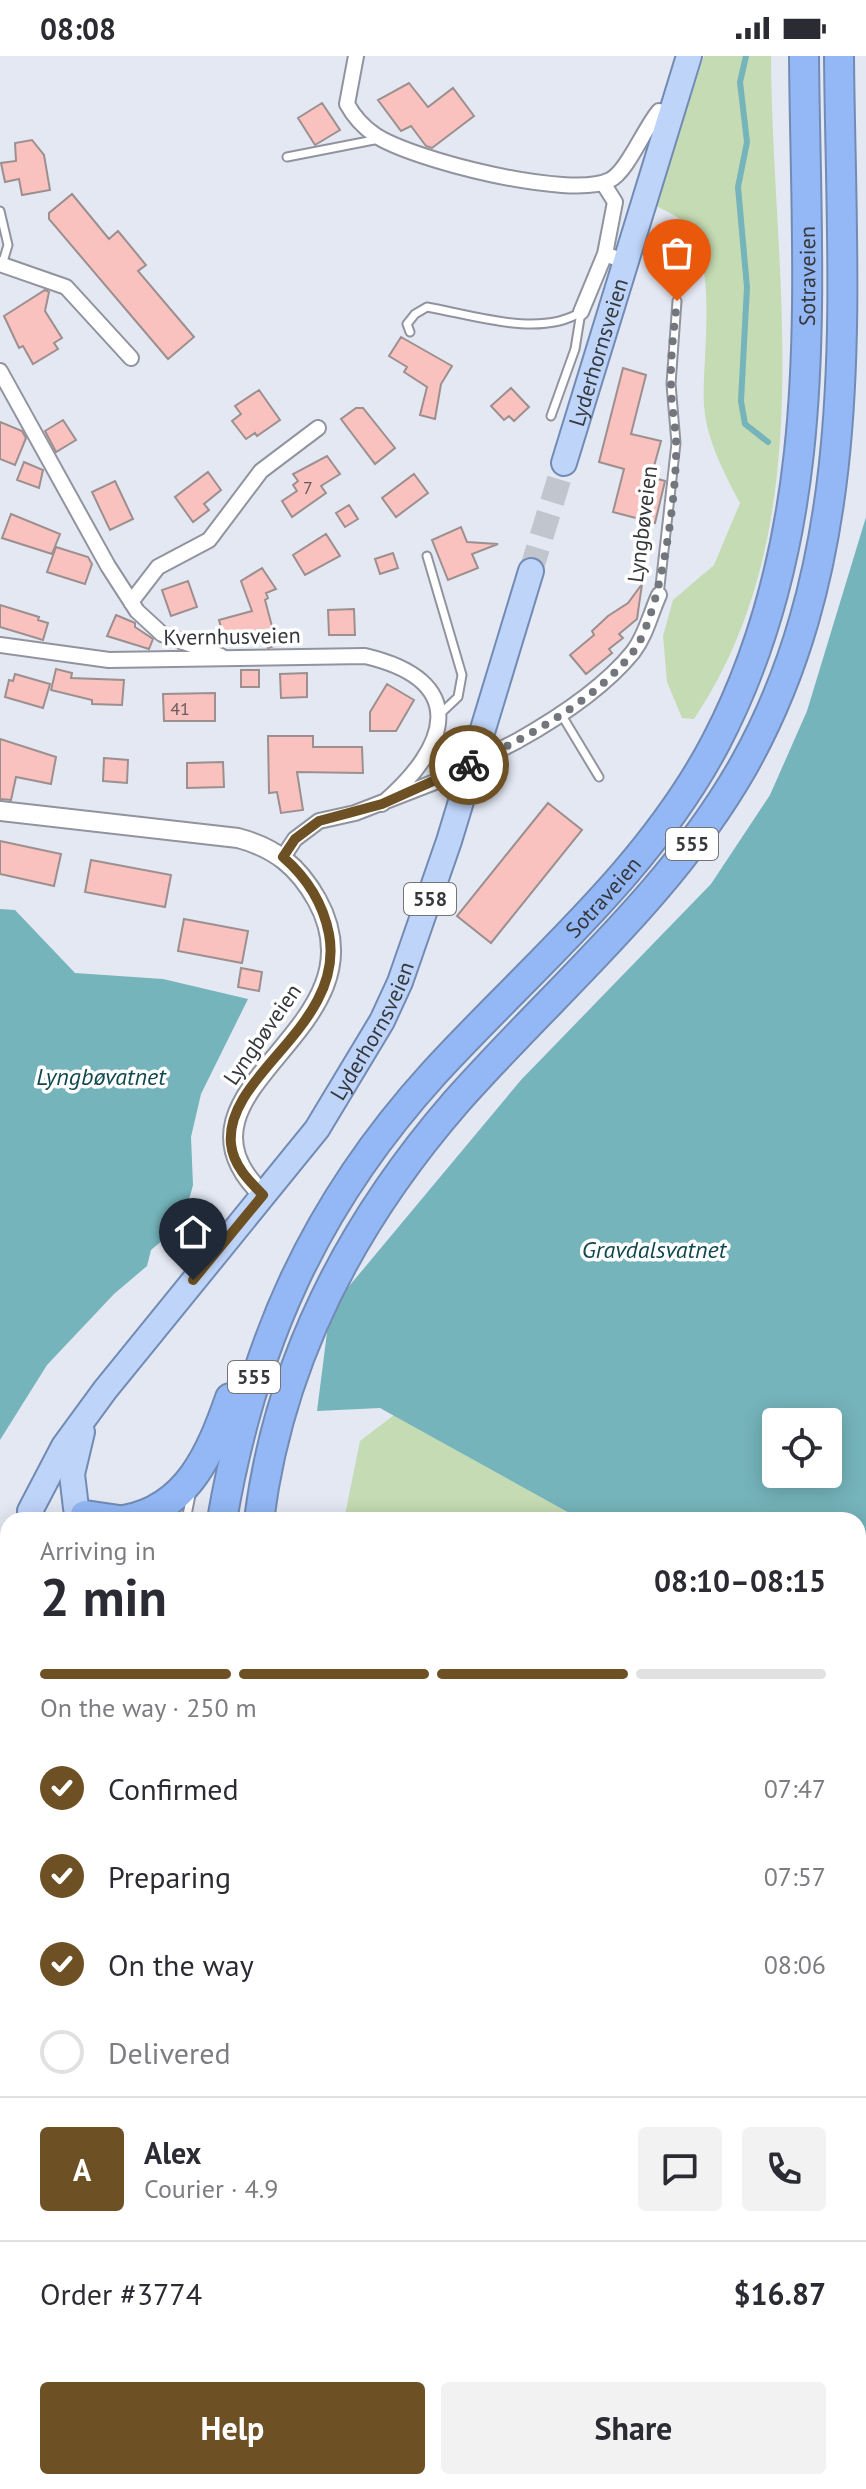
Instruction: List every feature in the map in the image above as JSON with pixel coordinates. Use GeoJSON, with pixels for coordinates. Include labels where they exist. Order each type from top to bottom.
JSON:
{"type":"FeatureCollection","features":[{"type":"Feature","properties":{"kind":"highway","name":"Sotraveien"},"geometry":{"type":"LineString","coordinates":[[223,1512],[238,1433],[257,1367],[310,1242],[381,1134],[639,857],[679,802],[715,744],[744,681],[768,616],[787,548],[800,449],[806,316],[804,56]]}},
{"type":"Feature","properties":{"kind":"highway","name":"Sotraveien"},"geometry":{"type":"LineString","coordinates":[[260,1512],[272,1442],[289,1384],[313,1321],[344,1258],[413,1154],[458,1100],[617,937],[665,881],[745,763],[777,697],[802,630],[822,559],[837,447],[841,312],[839,56]]}},
{"type":"Feature","properties":{"kind":"highway","name":"555"},"geometry":{"type":"LineString","coordinates":[[153,1512],[170,1501],[197,1474],[218,1433],[268,1295],[310,1242]]}},
{"type":"Feature","properties":{"kind":"main road","name":"Lyderhornsveien"},"geometry":{"type":"LineString","coordinates":[[564,463],[616,258],[671,114],[689,56]]}},
{"type":"Feature","properties":{"kind":"main road","name":"Lyderhornsveien"},"geometry":{"type":"LineString","coordinates":[[28,1512],[64,1446],[140,1345],[339,1097],[400,982],[449,841],[531,571]]}},
{"type":"Feature","properties":{"kind":"main road","name":"Lyderhornsveien"},"geometry":{"type":"LineString","coordinates":[[82,1512],[72,1474],[85,1421]]}},
{"type":"Feature","properties":{"kind":"main road","name":"558"},"geometry":{"type":"LineString","coordinates":[[34,1512],[55,1502],[78,1512]]}},
{"type":"Feature","properties":{"kind":"street"},"geometry":{"type":"LineString","coordinates":[[356,56],[347,104],[356,119],[381,139],[415,154],[548,184],[603,183],[621,170],[644,128],[659,111],[671,114]]}},
{"type":"Feature","properties":{"kind":"street"},"geometry":{"type":"LineString","coordinates":[[581,312],[616,258],[615,202],[603,183]]}},
{"type":"Feature","properties":{"kind":"street"},"geometry":{"type":"LineString","coordinates":[[1,265],[66,287],[131,358]]}},
{"type":"Feature","properties":{"kind":"street"},"geometry":{"type":"LineString","coordinates":[[0,371],[131,602],[162,634],[225,657]]}},
{"type":"Feature","properties":{"kind":"street"},"geometry":{"type":"LineString","coordinates":[[131,602],[158,567],[209,540],[261,471],[318,428]]}},
{"type":"Feature","properties":{"kind":"street","name":"Lyngbøveien"},"geometry":{"type":"LineString","coordinates":[[283,857],[295,839],[319,821],[382,804],[440,780],[517,741],[561,714],[633,652],[647,628],[659,595]]}},
{"type":"Feature","properties":{"kind":"street","name":"Kvernhusveien"},"geometry":{"type":"LineString","coordinates":[[0,645],[109,660],[365,656],[390,662],[413,674],[432,692],[440,714]]}},
{"type":"Feature","properties":{"kind":"street"},"geometry":{"type":"LineString","coordinates":[[382,804],[428,755],[438,734],[440,714]]}},
{"type":"Feature","properties":{"kind":"street","name":"Lyngbøveien"},"geometry":{"type":"LineString","coordinates":[[0,811],[238,838],[283,857],[304,879],[320,905],[330,944],[330,962],[311,1013],[244,1099],[230,1140],[236,1162],[263,1195]]}},
{"type":"Feature","properties":{"kind":"lane"},"geometry":{"type":"LineString","coordinates":[[287,157],[381,139]]}},
{"type":"Feature","properties":{"kind":"lane"},"geometry":{"type":"LineString","coordinates":[[0,211],[8,245],[1,265]]}},
{"type":"Feature","properties":{"kind":"lane","name":"Lyngbøveien"},"geometry":{"type":"LineString","coordinates":[[659,595],[676,443],[671,384],[677,301]]}},
{"type":"Feature","properties":{"kind":"lane"},"geometry":{"type":"LineString","coordinates":[[410,332],[407,324],[415,314],[427,307],[522,323],[555,322],[581,312]]}},
{"type":"Feature","properties":{"kind":"lane"},"geometry":{"type":"LineString","coordinates":[[551,416],[575,349],[581,312]]}},
{"type":"Feature","properties":{"kind":"lane"},"geometry":{"type":"LineString","coordinates":[[427,556],[462,675],[458,697],[440,714]]}},
{"type":"Feature","properties":{"kind":"lane"},"geometry":{"type":"LineString","coordinates":[[561,714],[599,777]]}},
{"type":"Feature","properties":{"kind":"lane"},"geometry":{"type":"LineString","coordinates":[[188,1512],[197,1474]]}},
{"type":"Feature","properties":{"kind":"green space"},"geometry":{"type":"Polygon","coordinates":[[[704,56],[771,56],[782,311],[782,397],[776,481],[761,564],[735,643],[694,719],[682,718],[667,682],[663,636],[673,600],[714,565],[740,503],[717,456],[706,419],[706,309],[701,259],[694,238],[682,221],[656,206],[704,56]]]}},
{"type":"Feature","properties":{"kind":"green space"},"geometry":{"type":"Polygon","coordinates":[[[394,1415],[568,1512],[346,1512],[360,1441],[394,1415]]]}},
{"type":"Feature","properties":{"kind":"water","name":"Gravdalsvatnet"},"geometry":{"type":"Polygon","coordinates":[[[866,517],[866,1512],[568,1512],[380,1408],[317,1411],[330,1309],[521,1080],[711,884],[770,795],[807,711],[866,517]]]}},
{"type":"Feature","properties":{"kind":"water","name":"Lyngbøvatnet"},"geometry":{"type":"Polygon","coordinates":[[[0,909],[15,910],[75,973],[163,979],[248,999],[201,1094],[191,1137],[193,1185],[187,1207],[170,1234],[151,1250],[147,1266],[114,1294],[47,1365],[0,1440],[0,909]]]}},
{"type":"Feature","properties":{"kind":"building"},"geometry":{"type":"Polygon","coordinates":[[[409,83],[428,107],[453,88],[474,116],[432,148],[426,146],[411,126],[401,131],[378,100],[409,83]]]}},
{"type":"Feature","properties":{"kind":"building"},"geometry":{"type":"Polygon","coordinates":[[[322,103],[340,130],[315,145],[298,118],[322,103]]]}},
{"type":"Feature","properties":{"kind":"building"},"geometry":{"type":"Polygon","coordinates":[[[32,140],[44,155],[50,190],[22,195],[19,179],[5,182],[1,163],[16,161],[15,143],[32,140]]]}},
{"type":"Feature","properties":{"kind":"building"},"geometry":{"type":"Polygon","coordinates":[[[72,194],[109,239],[118,231],[146,265],[138,271],[194,337],[168,359],[49,219],[49,213],[72,194]]]}},
{"type":"Feature","properties":{"kind":"building"},"geometry":{"type":"Polygon","coordinates":[[[45,290],[49,292],[45,311],[62,338],[54,343],[58,349],[33,364],[23,346],[19,348],[4,316],[45,290]]]}},
{"type":"Feature","properties":{"kind":"building"},"geometry":{"type":"Polygon","coordinates":[[[401,337],[452,366],[441,384],[435,419],[420,415],[427,387],[404,372],[407,367],[389,356],[401,337]]]}},
{"type":"Feature","properties":{"kind":"building"},"geometry":{"type":"Polygon","coordinates":[[[623,368],[646,375],[631,434],[661,441],[651,477],[665,481],[655,523],[613,512],[624,469],[599,462],[623,368]]]}},
{"type":"Feature","properties":{"kind":"building"},"geometry":{"type":"Polygon","coordinates":[[[511,388],[529,407],[514,421],[509,416],[504,420],[491,406],[511,388]]]}},
{"type":"Feature","properties":{"kind":"building"},"geometry":{"type":"Polygon","coordinates":[[[259,390],[280,420],[257,436],[255,433],[246,439],[232,421],[241,414],[235,406],[259,390]]]}},
{"type":"Feature","properties":{"kind":"building"},"geometry":{"type":"Polygon","coordinates":[[[356,408],[363,408],[395,448],[375,464],[341,419],[356,408]]]}},
{"type":"Feature","properties":{"kind":"building"},"geometry":{"type":"Polygon","coordinates":[[[63,420],[76,440],[56,452],[45,431],[63,420]]]}},
{"type":"Feature","properties":{"kind":"building"},"geometry":{"type":"Polygon","coordinates":[[[0,422],[22,431],[26,438],[15,465],[0,459],[0,422]]]}},
{"type":"Feature","properties":{"kind":"building"},"geometry":{"type":"Polygon","coordinates":[[[327,456],[340,474],[321,486],[326,493],[292,517],[282,501],[297,491],[293,485],[298,481],[293,474],[327,456]]]}},
{"type":"Feature","properties":{"kind":"building"},"geometry":{"type":"Polygon","coordinates":[[[24,462],[43,470],[39,488],[17,480],[24,462]]]}},
{"type":"Feature","properties":{"kind":"building"},"geometry":{"type":"Polygon","coordinates":[[[208,472],[221,490],[204,504],[209,510],[193,522],[175,497],[208,472]]]}},
{"type":"Feature","properties":{"kind":"building"},"geometry":{"type":"Polygon","coordinates":[[[414,474],[428,493],[396,517],[382,498],[414,474]]]}},
{"type":"Feature","properties":{"kind":"building"},"geometry":{"type":"Polygon","coordinates":[[[115,481],[133,519],[110,530],[92,492],[115,481]]]}},
{"type":"Feature","properties":{"kind":"building"},"geometry":{"type":"Polygon","coordinates":[[[349,505],[358,519],[345,527],[336,513],[349,505]]]}},
{"type":"Feature","properties":{"kind":"building"},"geometry":{"type":"Polygon","coordinates":[[[11,514],[60,534],[52,554],[2,538],[11,514]]]}},
{"type":"Feature","properties":{"kind":"building"},"geometry":{"type":"Polygon","coordinates":[[[461,527],[467,542],[498,544],[472,554],[478,568],[448,580],[432,540],[461,527]]]}},
{"type":"Feature","properties":{"kind":"building"},"geometry":{"type":"Polygon","coordinates":[[[326,534],[340,556],[305,575],[293,555],[326,534]]]}},
{"type":"Feature","properties":{"kind":"building"},"geometry":{"type":"Polygon","coordinates":[[[56,547],[88,557],[92,564],[85,584],[47,572],[56,547]]]}},
{"type":"Feature","properties":{"kind":"building"},"geometry":{"type":"Polygon","coordinates":[[[393,553],[398,568],[380,574],[375,559],[393,553]]]}},
{"type":"Feature","properties":{"kind":"building"},"geometry":{"type":"Polygon","coordinates":[[[262,568],[276,589],[266,593],[268,598],[265,600],[277,645],[268,648],[263,638],[244,643],[241,633],[224,638],[219,620],[252,611],[241,581],[262,568]]]}},
{"type":"Feature","properties":{"kind":"building"},"geometry":{"type":"Polygon","coordinates":[[[188,581],[197,607],[171,616],[162,590],[188,581]]]}},
{"type":"Feature","properties":{"kind":"building"},"geometry":{"type":"Polygon","coordinates":[[[642,584],[637,619],[619,634],[623,638],[609,649],[612,653],[586,674],[570,655],[594,635],[592,631],[608,616],[628,603],[642,584]]]}},
{"type":"Feature","properties":{"kind":"building"},"geometry":{"type":"Polygon","coordinates":[[[0,605],[39,617],[38,620],[48,623],[43,640],[0,627],[0,605]]]}},
{"type":"Feature","properties":{"kind":"building"},"geometry":{"type":"Polygon","coordinates":[[[354,609],[355,635],[329,635],[328,610],[354,609]]]}},
{"type":"Feature","properties":{"kind":"building"},"geometry":{"type":"Polygon","coordinates":[[[116,615],[135,623],[135,627],[153,639],[149,649],[107,636],[116,615]]]}},
{"type":"Feature","properties":{"kind":"building"},"geometry":{"type":"Polygon","coordinates":[[[56,669],[72,673],[71,678],[124,680],[122,705],[92,704],[92,700],[51,690],[56,669]]]}},
{"type":"Feature","properties":{"kind":"building"},"geometry":{"type":"Polygon","coordinates":[[[241,670],[259,670],[259,687],[241,687],[241,670]]]}},
{"type":"Feature","properties":{"kind":"building"},"geometry":{"type":"Polygon","coordinates":[[[307,673],[307,697],[281,698],[280,674],[307,673]]]}},
{"type":"Feature","properties":{"kind":"building"},"geometry":{"type":"Polygon","coordinates":[[[15,674],[50,684],[43,708],[5,697],[9,680],[13,681],[15,674]]]}},
{"type":"Feature","properties":{"kind":"building"},"geometry":{"type":"Polygon","coordinates":[[[387,684],[414,700],[396,731],[370,731],[370,712],[387,684]]]}},
{"type":"Feature","properties":{"kind":"building"},"geometry":{"type":"Polygon","coordinates":[[[215,693],[215,721],[164,721],[163,694],[215,693]]]}},
{"type":"Feature","properties":{"kind":"building"},"geometry":{"type":"Polygon","coordinates":[[[268,736],[313,736],[313,747],[362,747],[363,773],[297,772],[303,810],[281,813],[277,792],[269,793],[268,736]]]}},
{"type":"Feature","properties":{"kind":"building"},"geometry":{"type":"Polygon","coordinates":[[[0,739],[56,757],[51,784],[16,777],[11,800],[0,799],[0,739]]]}},
{"type":"Feature","properties":{"kind":"building"},"geometry":{"type":"Polygon","coordinates":[[[104,758],[128,760],[127,783],[103,781],[104,758]]]}},
{"type":"Feature","properties":{"kind":"building"},"geometry":{"type":"Polygon","coordinates":[[[223,762],[224,787],[187,788],[187,763],[223,762]]]}},
{"type":"Feature","properties":{"kind":"building"},"geometry":{"type":"Polygon","coordinates":[[[548,803],[582,830],[491,943],[457,916],[548,803]]]}},
{"type":"Feature","properties":{"kind":"building"},"geometry":{"type":"Polygon","coordinates":[[[0,841],[61,854],[54,886],[0,874],[0,841]]]}},
{"type":"Feature","properties":{"kind":"building"},"geometry":{"type":"Polygon","coordinates":[[[91,860],[171,875],[165,907],[85,892],[91,860]]]}},
{"type":"Feature","properties":{"kind":"building"},"geometry":{"type":"Polygon","coordinates":[[[184,919],[248,931],[242,963],[178,951],[184,919]]]}},
{"type":"Feature","properties":{"kind":"building"},"geometry":{"type":"Polygon","coordinates":[[[241,968],[262,972],[259,991],[238,987],[241,968]]]}},
{"type":"Feature","properties":{"kind":"waterway"},"geometry":{"type":"LineString","coordinates":[[746,56],[740,82],[747,142],[738,187],[747,287],[741,401],[745,424],[768,442]]}},
{"type":"Feature","properties":{"kind":"tunnel"},"geometry":{"type":"LineString","coordinates":[[531,571],[564,463]]}},
{"type":"Feature","properties":{"kind":"way so far"},"geometry":{"type":"LineString","coordinates":[[469,765],[540,728],[586,695],[633,652],[647,628],[659,595],[676,443],[671,384],[677,301]]}},
{"type":"Feature","properties":{"kind":"route"},"geometry":{"type":"LineString","coordinates":[[193,1280],[263,1195],[244,1176],[231,1150],[234,1125],[244,1099],[261,1074],[311,1013],[321,994],[330,962],[327,924],[320,905],[304,879],[283,857],[307,827],[319,821],[382,804],[469,765]]}}]}
